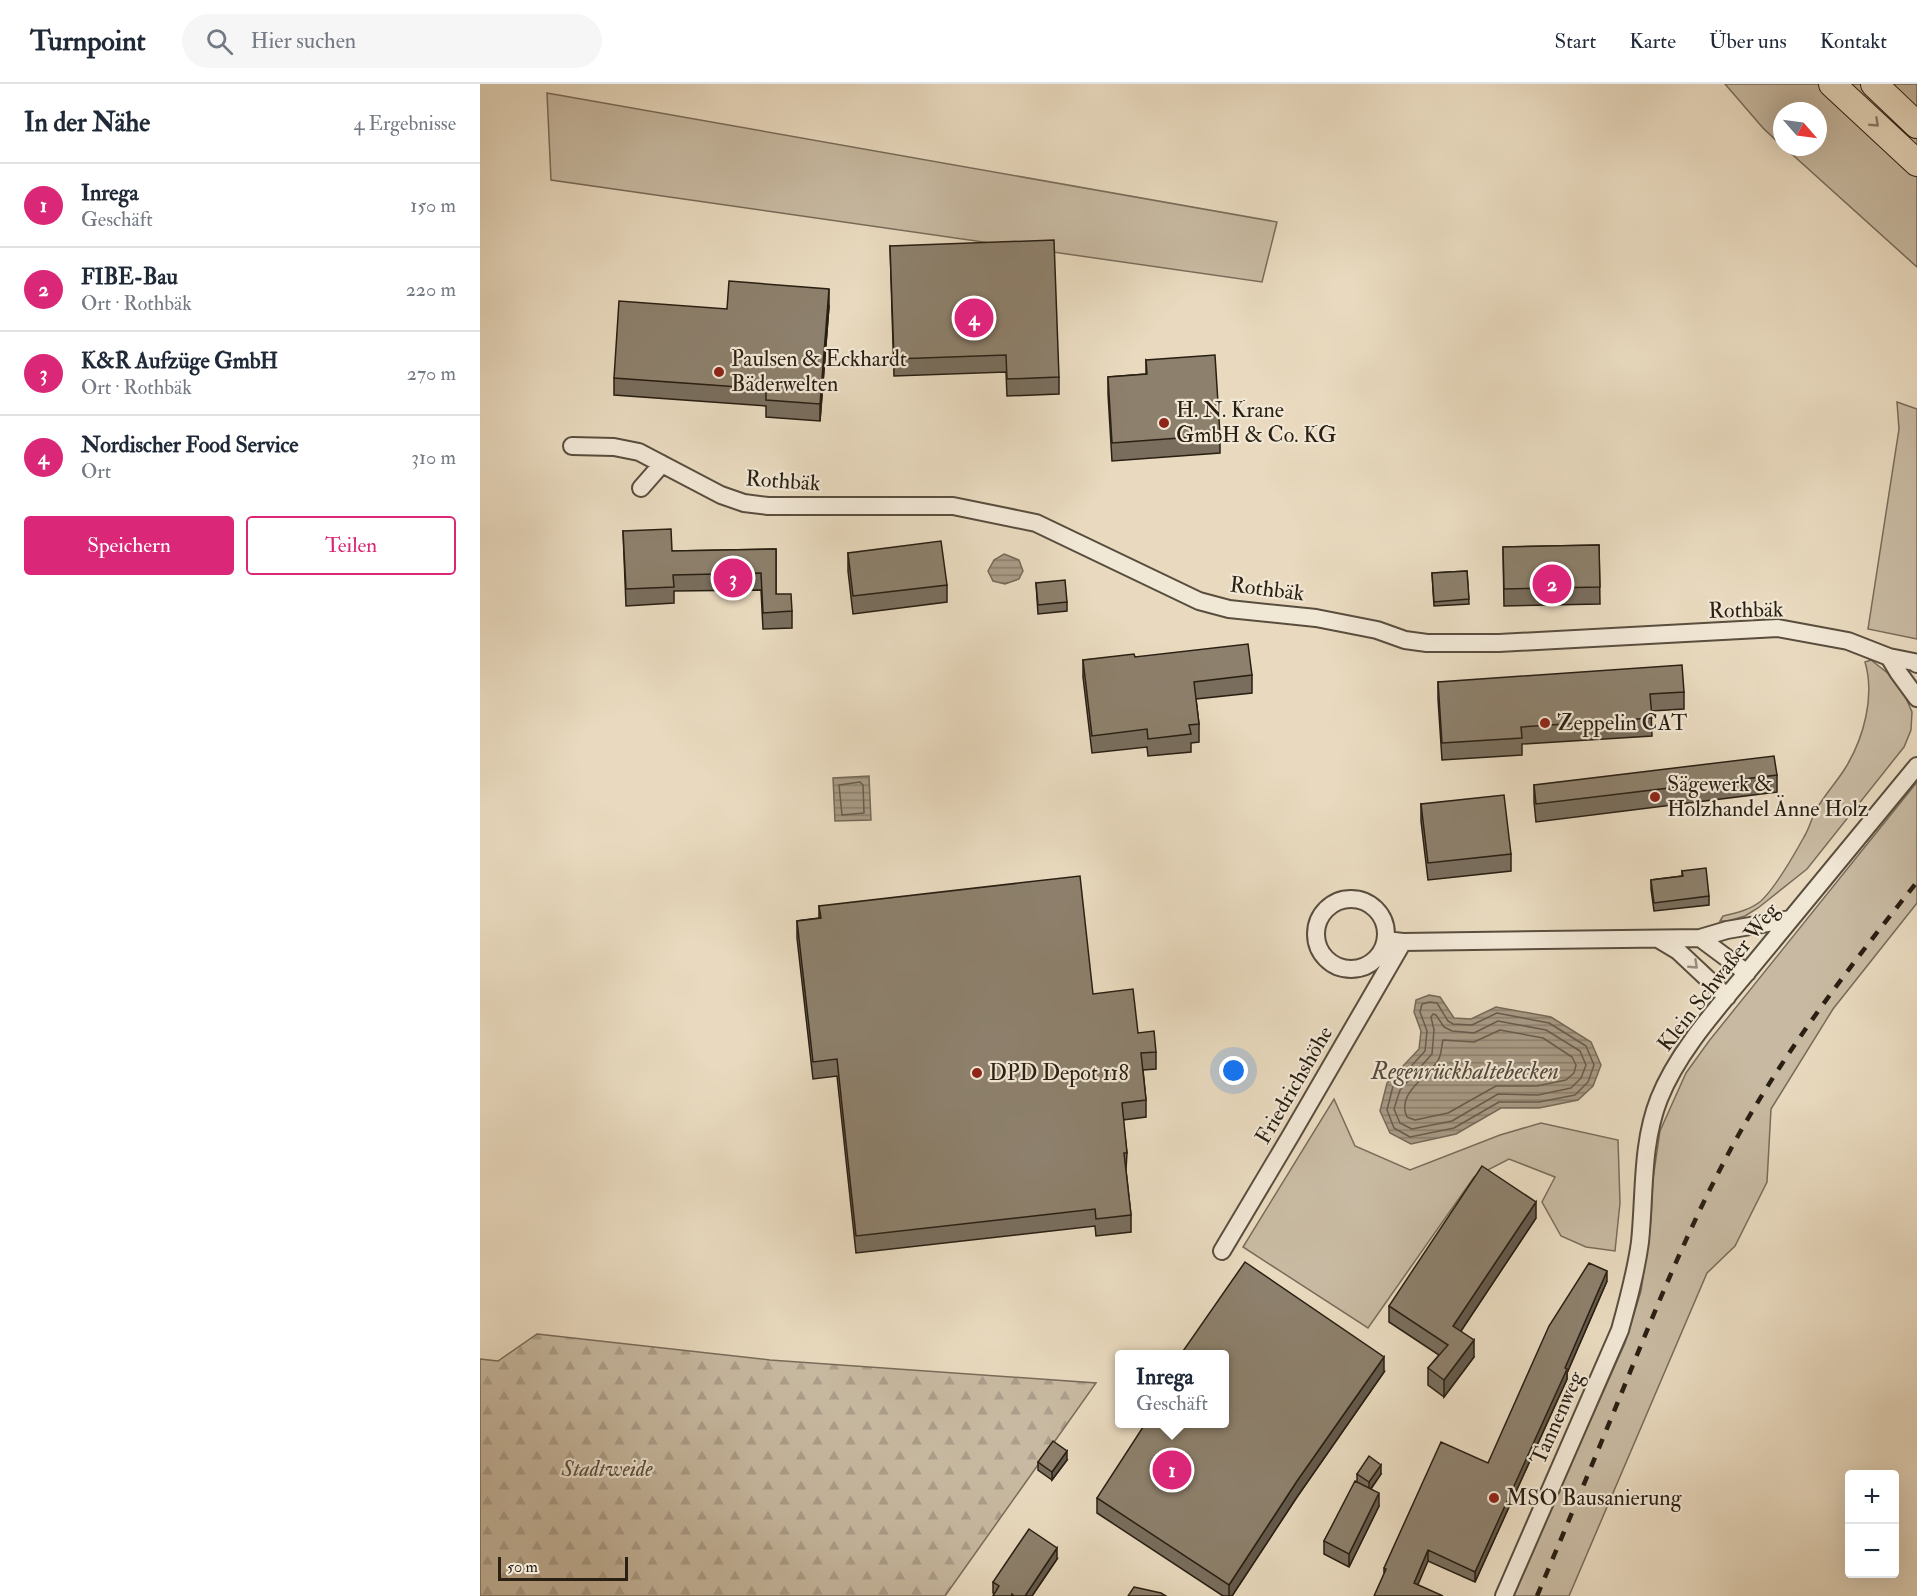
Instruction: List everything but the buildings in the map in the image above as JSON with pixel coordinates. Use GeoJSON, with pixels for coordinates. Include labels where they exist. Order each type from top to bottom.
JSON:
{"type":"FeatureCollection","features":[{"type":"Feature","properties":{"kind":"highway"},"geometry":{"type":"LineString","coordinates":[[1832,84],[1917,163]]}},
{"type":"Feature","properties":{"kind":"highway"},"geometry":{"type":"LineString","coordinates":[[1874,84],[1917,125]]}},
{"type":"Feature","properties":{"kind":"street","name":"Rothbäk"},"geometry":{"type":"LineString","coordinates":[[572,446],[614,447],[639,452],[721,495],[744,503],[768,506],[953,506],[1036,523],[1199,601],[1229,609],[1316,618],[1377,630],[1405,640],[1427,644],[1499,643],[1778,628],[1848,641],[1889,657],[1916,663]]}},
{"type":"Feature","properties":{"kind":"street"},"geometry":{"type":"LineString","coordinates":[[641,488],[662,464]]}},
{"type":"Feature","properties":{"kind":"street"},"geometry":{"type":"LineString","coordinates":[[1889,657],[1917,698]]}},
{"type":"Feature","properties":{"kind":"street","name":"Klein Schwaßer Weg"},"geometry":{"type":"LineString","coordinates":[[1632,1289],[1640,1242],[1647,1142],[1659,1099],[1672,1073],[1727,997],[1917,766]]}},
{"type":"Feature","properties":{"kind":"street"},"geometry":{"type":"LineString","coordinates":[[1395,941],[1382,915],[1370,903],[1352,898],[1333,903],[1319,918],[1315,938],[1323,956],[1340,968],[1360,969],[1377,958],[1395,941],[1700,938],[1737,928],[1791,918]]}},
{"type":"Feature","properties":{"kind":"street"},"geometry":{"type":"LineString","coordinates":[[1657,938],[1678,951],[1727,997]]}},
{"type":"Feature","properties":{"kind":"street"},"geometry":{"type":"LineString","coordinates":[[1700,938],[1747,973]]}},
{"type":"Feature","properties":{"kind":"street","name":"Friedrichshöhe"},"geometry":{"type":"LineString","coordinates":[[1222,1251],[1303,1115],[1395,941]]}},
{"type":"Feature","properties":{"kind":"street","name":"Tannenweg"},"geometry":{"type":"LineString","coordinates":[[1504,1596],[1620,1330],[1632,1289]]}},
{"type":"Feature","properties":{"kind":"green space"},"geometry":{"type":"Polygon","coordinates":[[[1725,84],[1917,84],[1917,267],[1794,156],[1827,156],[1827,102],[1773,102],[1773,137],[1725,84]]]}},
{"type":"Feature","properties":{"kind":"green space"},"geometry":{"type":"Polygon","coordinates":[[[547,93],[1277,222],[1262,282],[551,180],[547,93]]]}},
{"type":"Feature","properties":{"kind":"green space"},"geometry":{"type":"Polygon","coordinates":[[[1897,402],[1917,409],[1917,639],[1868,629],[1899,429],[1897,402]]]}},
{"type":"Feature","properties":{"kind":"green space"},"geometry":{"type":"Polygon","coordinates":[[[1871,660],[1899,682],[1912,712],[1911,730],[1904,747],[1807,869],[1745,916],[1720,921],[1723,916],[1752,907],[1766,895],[1795,853],[1818,806],[1846,767],[1863,730],[1869,689],[1865,662],[1871,660]]]}},
{"type":"Feature","properties":{"kind":"green space"},"geometry":{"type":"Polygon","coordinates":[[[1917,782],[1917,903],[1833,1009],[1771,1109],[1767,1182],[1735,1246],[1707,1273],[1569,1596],[1512,1596],[1625,1343],[1641,1291],[1660,1131],[1686,1073],[1709,1041],[1917,782]]]}},
{"type":"Feature","properties":{"kind":"green space"},"geometry":{"type":"Polygon","coordinates":[[[1334,1099],[1355,1146],[1410,1170],[1500,1135],[1541,1123],[1618,1140],[1620,1203],[1615,1251],[1586,1247],[1561,1236],[1542,1202],[1555,1177],[1509,1159],[1474,1177],[1368,1328],[1243,1247],[1334,1099]]]}},
{"type":"Feature","properties":{"kind":"green space","name":"Stadtweide"},"geometry":{"type":"Polygon","coordinates":[[[537,1334],[770,1360],[1096,1383],[945,1596],[480,1596],[480,1359],[498,1361],[537,1334]]]}},
{"type":"Feature","properties":{"kind":"water"},"geometry":{"type":"Polygon","coordinates":[[[1004,554],[1019,560],[1023,571],[1019,579],[1005,584],[993,581],[988,571],[994,560],[1004,554]]]}},
{"type":"Feature","properties":{"kind":"water"},"geometry":{"type":"Polygon","coordinates":[[[869,776],[871,820],[835,821],[833,778],[869,776]]]}},
{"type":"Feature","properties":{"kind":"water","name":"Regenrückhaltebecken"},"geometry":{"type":"Polygon","coordinates":[[[1429,995],[1440,997],[1454,1018],[1471,1019],[1496,1007],[1551,1017],[1591,1042],[1601,1065],[1593,1086],[1578,1100],[1539,1108],[1501,1108],[1456,1134],[1411,1144],[1390,1133],[1380,1111],[1387,1083],[1419,1049],[1421,1031],[1414,1012],[1416,1000],[1429,995]]]}},
{"type":"Feature","properties":{"kind":"railway"},"geometry":{"type":"LineString","coordinates":[[1537,1596],[1665,1287],[1723,1164],[1779,1068],[1801,1036],[1846,973],[1917,882]]}},
{"type":"Feature","properties":{"kind":"place","name":"Nordischer Food Service"},"geometry":{"type":"Point","coordinates":[974,318]}},
{"type":"Feature","properties":{"kind":"place","name":"Paulsen & Eckhardt Bäderwelten"},"geometry":{"type":"Point","coordinates":[719,372]}},
{"type":"Feature","properties":{"kind":"place","name":"H. N. Krane GmbH & Co. KG"},"geometry":{"type":"Point","coordinates":[1164,423]}},
{"type":"Feature","properties":{"kind":"place","name":"K&R Aufzüge GmbH"},"geometry":{"type":"Point","coordinates":[733,578]}},
{"type":"Feature","properties":{"kind":"place","name":"FIBE-Bau"},"geometry":{"type":"Point","coordinates":[1552,584]}},
{"type":"Feature","properties":{"kind":"place","name":"Zeppelin CAT"},"geometry":{"type":"Point","coordinates":[1545,723]}},
{"type":"Feature","properties":{"kind":"place","name":"Sägewerk & Holzhandel Änne Holz"},"geometry":{"type":"Point","coordinates":[1655,797]}},
{"type":"Feature","properties":{"kind":"place","name":"DPD Depot 118"},"geometry":{"type":"Point","coordinates":[977,1073]}},
{"type":"Feature","properties":{"kind":"place","name":"Inrega"},"geometry":{"type":"Point","coordinates":[1172,1470]}},
{"type":"Feature","properties":{"kind":"place","name":"MSO Bausanierung"},"geometry":{"type":"Point","coordinates":[1494,1498]}}]}
